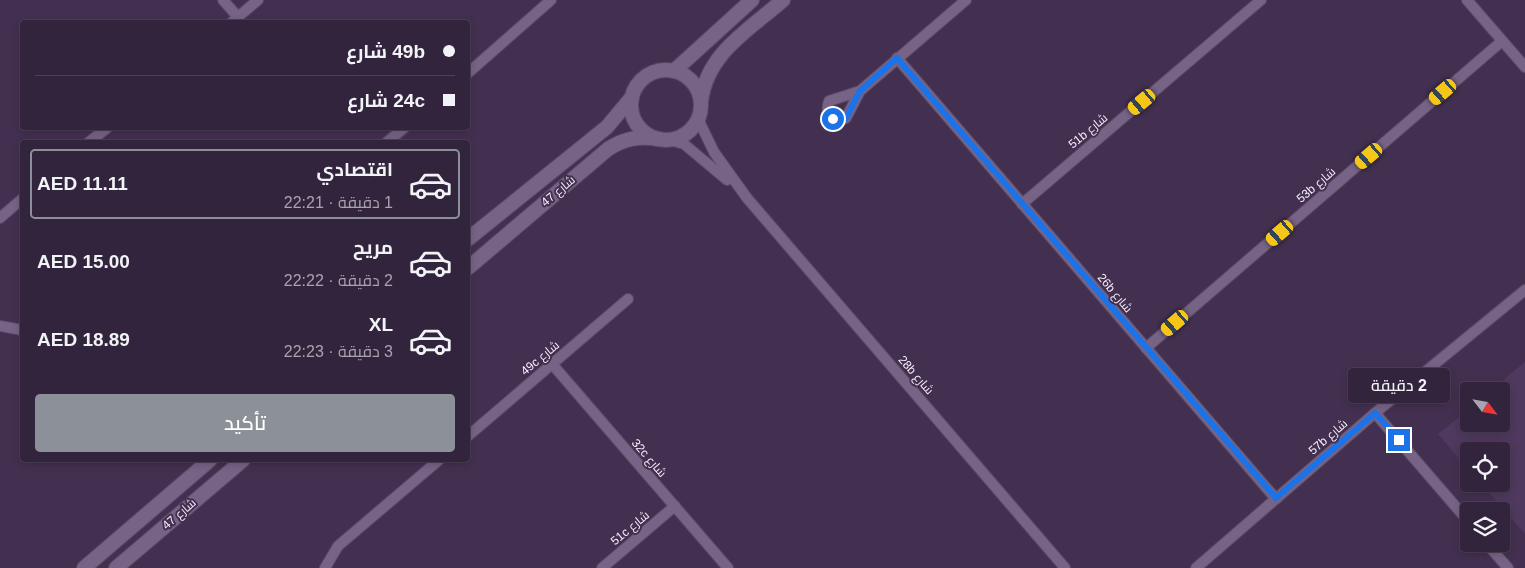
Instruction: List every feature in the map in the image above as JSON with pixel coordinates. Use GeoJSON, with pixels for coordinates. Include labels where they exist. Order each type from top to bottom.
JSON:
{"type":"FeatureCollection","features":[{"type":"Feature","properties":{"kind":"street"},"geometry":{"type":"LineString","coordinates":[[223,0],[235,20],[258,0]]}},
{"type":"Feature","properties":{"kind":"street"},"geometry":{"type":"LineString","coordinates":[[470,71],[551,0]]}},
{"type":"Feature","properties":{"kind":"street"},"geometry":{"type":"LineString","coordinates":[[674,71],[752,0]]}},
{"type":"Feature","properties":{"kind":"street"},"geometry":{"type":"LineString","coordinates":[[701,101],[697,89],[690,80],[674,71],[660,71],[650,74],[642,80],[632,97],[634,119],[644,132],[665,139],[682,136],[691,129],[698,119],[701,101],[703,84],[716,60],[783,0]]}},
{"type":"Feature","properties":{"kind":"street"},"geometry":{"type":"LineString","coordinates":[[860,91],[966,0]]}},
{"type":"Feature","properties":{"kind":"street","name":"51b شارع"},"geometry":{"type":"LineString","coordinates":[[1022,204],[1261,0]]}},
{"type":"Feature","properties":{"kind":"street"},"geometry":{"type":"LineString","coordinates":[[1466,0],[1525,68]]}},
{"type":"Feature","properties":{"kind":"street","name":"53b شارع"},"geometry":{"type":"LineString","coordinates":[[1146,348],[1502,41]]}},
{"type":"Feature","properties":{"kind":"street","name":"26b شارع"},"geometry":{"type":"LineString","coordinates":[[897,58],[1276,498]]}},
{"type":"Feature","properties":{"kind":"street","name":"شارع 47"},"geometry":{"type":"LineString","coordinates":[[470,237],[608,127],[632,97]]}},
{"type":"Feature","properties":{"kind":"street","name":"28b شارع"},"geometry":{"type":"LineString","coordinates":[[698,119],[714,152],[746,198],[1065,568]]}},
{"type":"Feature","properties":{"kind":"street"},"geometry":{"type":"LineString","coordinates":[[92,140],[105,130]]}},
{"type":"Feature","properties":{"kind":"street"},"geometry":{"type":"LineString","coordinates":[[389,140],[402,130]]}},
{"type":"Feature","properties":{"kind":"street","name":"شارع 47"},"geometry":{"type":"LineString","coordinates":[[470,266],[608,149],[619,142],[632,138],[665,139]]}},
{"type":"Feature","properties":{"kind":"street","name":"28b شارع"},"geometry":{"type":"LineString","coordinates":[[665,139],[684,144],[700,155],[746,198]]}},
{"type":"Feature","properties":{"kind":"street"},"geometry":{"type":"LineString","coordinates":[[0,218],[20,201]]}},
{"type":"Feature","properties":{"kind":"street","name":"57b شارع"},"geometry":{"type":"LineString","coordinates":[[1196,568],[1375,413],[1525,290]]}},
{"type":"Feature","properties":{"kind":"street","name":"49c شارع"},"geometry":{"type":"LineString","coordinates":[[470,434],[628,299]]}},
{"type":"Feature","properties":{"kind":"street"},"geometry":{"type":"LineString","coordinates":[[0,326],[20,330]]}},
{"type":"Feature","properties":{"kind":"street","name":"32c شارع"},"geometry":{"type":"LineString","coordinates":[[552,364],[728,568]]}},
{"type":"Feature","properties":{"kind":"street"},"geometry":{"type":"LineString","coordinates":[[1375,413],[1460,512]]}},
{"type":"Feature","properties":{"kind":"street","name":"شارع 47"},"geometry":{"type":"LineString","coordinates":[[84,568],[208,462]]}},
{"type":"Feature","properties":{"kind":"street","name":"شارع 47"},"geometry":{"type":"LineString","coordinates":[[116,568],[241,462]]}},
{"type":"Feature","properties":{"kind":"street"},"geometry":{"type":"LineString","coordinates":[[325,568],[338,546],[437,462]]}},
{"type":"Feature","properties":{"kind":"street","name":"51c شارع"},"geometry":{"type":"LineString","coordinates":[[602,568],[675,506]]}},
{"type":"Feature","properties":{"kind":"street"},"geometry":{"type":"LineString","coordinates":[[1494,552],[1508,568]]}},
{"type":"Feature","properties":{"kind":"shaded area"},"geometry":{"type":"Polygon","coordinates":[[[1525,362],[1525,534],[1510,517],[1510,502],[1497,502],[1488,492],[1510,492],[1510,442],[1460,442],[1460,460],[1438,434],[1460,416],[1460,432],[1510,432],[1510,382],[1501,382],[1525,362]]]}},
{"type":"Feature","properties":{"kind":"route"},"geometry":{"type":"LineString","coordinates":[[833,119],[842,121],[846,118],[860,91],[897,58],[1276,498],[1375,413],[1399,440]]}}]}
